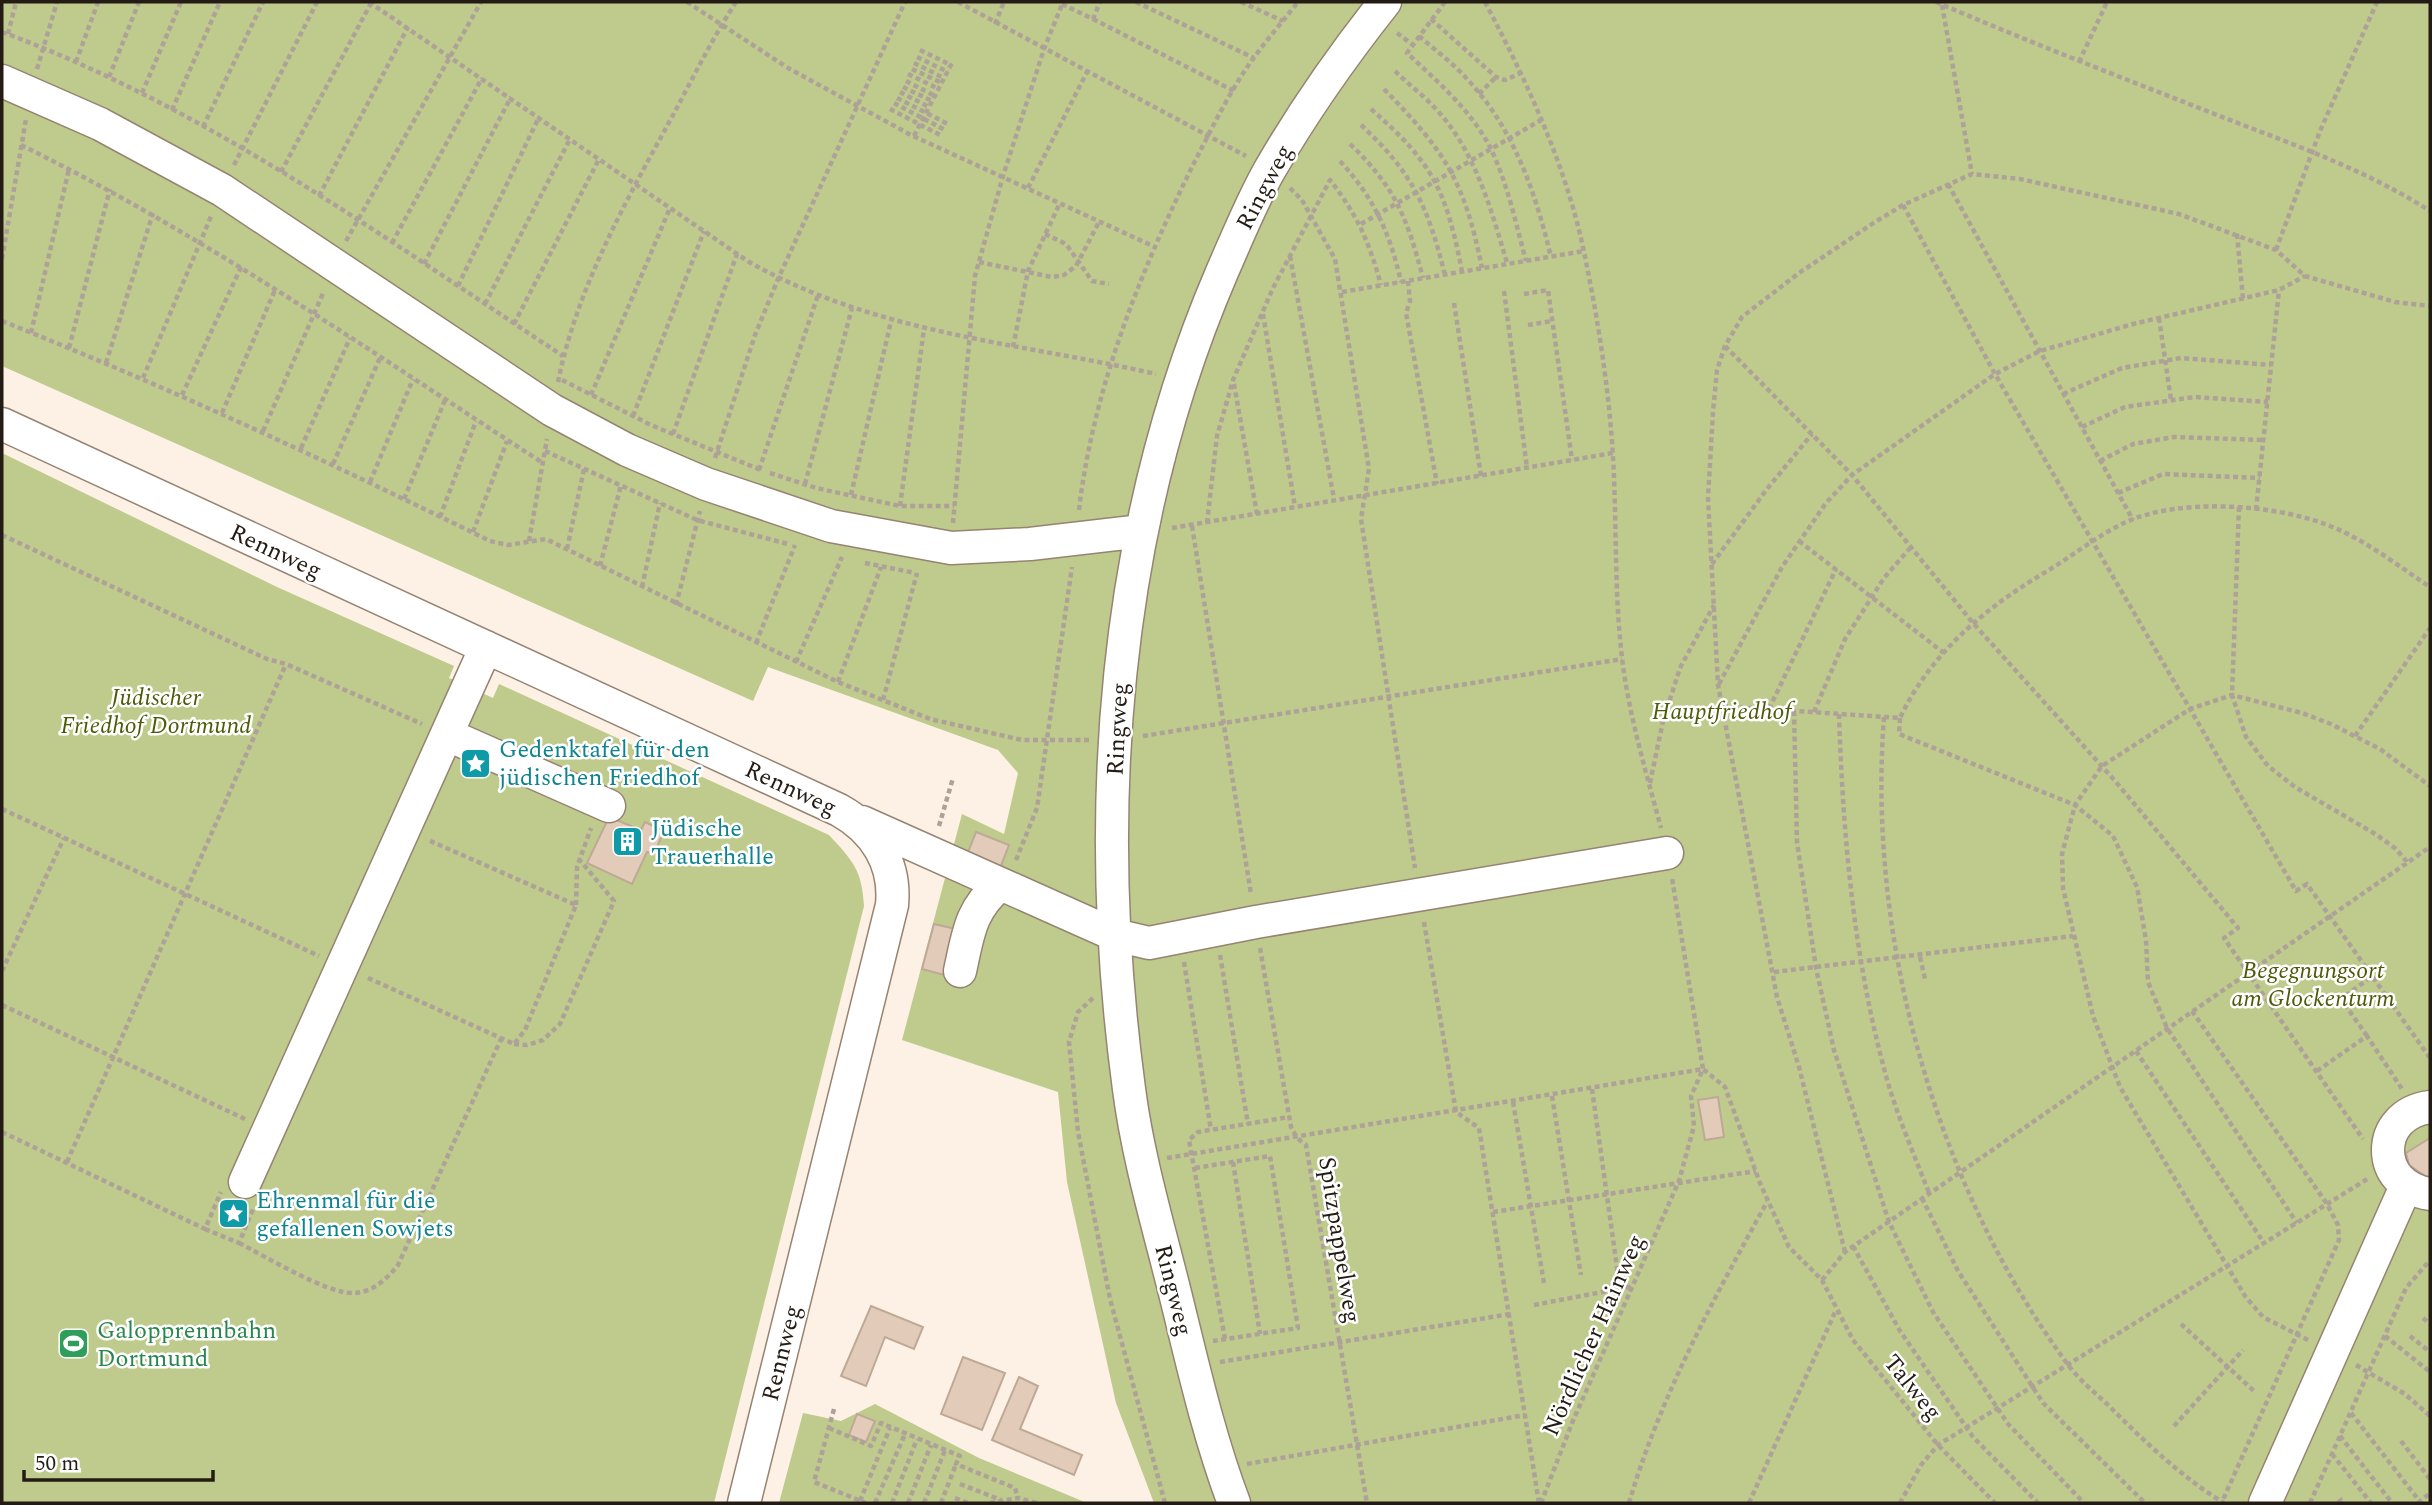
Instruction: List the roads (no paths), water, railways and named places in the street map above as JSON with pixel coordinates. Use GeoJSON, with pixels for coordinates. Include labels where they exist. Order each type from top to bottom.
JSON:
{"type":"FeatureCollection","features":[{"type":"Feature","properties":{"kind":"street","name":"Ringweg"},"geometry":{"type":"LineString","coordinates":[[1234,1503],[1221,1468],[1191,1356],[1142,1161],[1129,1089],[1115,935],[1112,837],[1115,740],[1123,636],[1142,531],[1180,380],[1228,259],[1268,173],[1346,51],[1385,2]]}},
{"type":"Feature","properties":{"kind":"street"},"geometry":{"type":"LineString","coordinates":[[16,87],[100,124],[222,190],[552,410],[627,450],[706,484],[831,526],[951,548],[1142,531]]}},
{"type":"Feature","properties":{"kind":"street","name":"Rennweg"},"geometry":{"type":"LineString","coordinates":[[2,424],[855,819],[884,853],[894,887],[892,905],[744,1503]]}},
{"type":"Feature","properties":{"kind":"street"},"geometry":{"type":"LineString","coordinates":[[245,1182],[486,647]]}},
{"type":"Feature","properties":{"kind":"street"},"geometry":{"type":"LineString","coordinates":[[448,735],[605,804]]}},
{"type":"Feature","properties":{"kind":"street"},"geometry":{"type":"LineString","coordinates":[[855,819],[1115,935],[1149,943],[1256,922],[1667,853]]}},
{"type":"Feature","properties":{"kind":"street"},"geometry":{"type":"LineString","coordinates":[[960,971],[973,916],[983,899],[1002,886]]}},
{"type":"Feature","properties":{"kind":"street"},"geometry":{"type":"LineString","coordinates":[[2265,1503],[2409,1182],[2388,1151],[2390,1136],[2397,1123],[2423,1108]]}},
{"type":"Feature","properties":{"kind":"place","name":"Gedenktafel für den jüdischen Friedhof"},"geometry":{"type":"Point","coordinates":[476,763]}},
{"type":"Feature","properties":{"kind":"place","name":"Jüdische Trauerhalle"},"geometry":{"type":"Point","coordinates":[628,842]}},
{"type":"Feature","properties":{"kind":"place","name":"Ehrenmal für die gefallenen Sowjets"},"geometry":{"type":"Point","coordinates":[233,1214]}},
{"type":"Feature","properties":{"kind":"place","name":"Galopprennbahn Dortmund"},"geometry":{"type":"Point","coordinates":[74,1344]}},
{"type":"Feature","properties":{"kind":"park label","name":"Jüdischer Friedhof Dortmund"},"geometry":{"type":"Point","coordinates":[156,711]}},
{"type":"Feature","properties":{"kind":"park label","name":"Hauptfriedhof"},"geometry":{"type":"Point","coordinates":[1722,711]}},
{"type":"Feature","properties":{"kind":"park label","name":"Begegnungsort am Glockenturm"},"geometry":{"type":"Point","coordinates":[2313,984]}}]}
